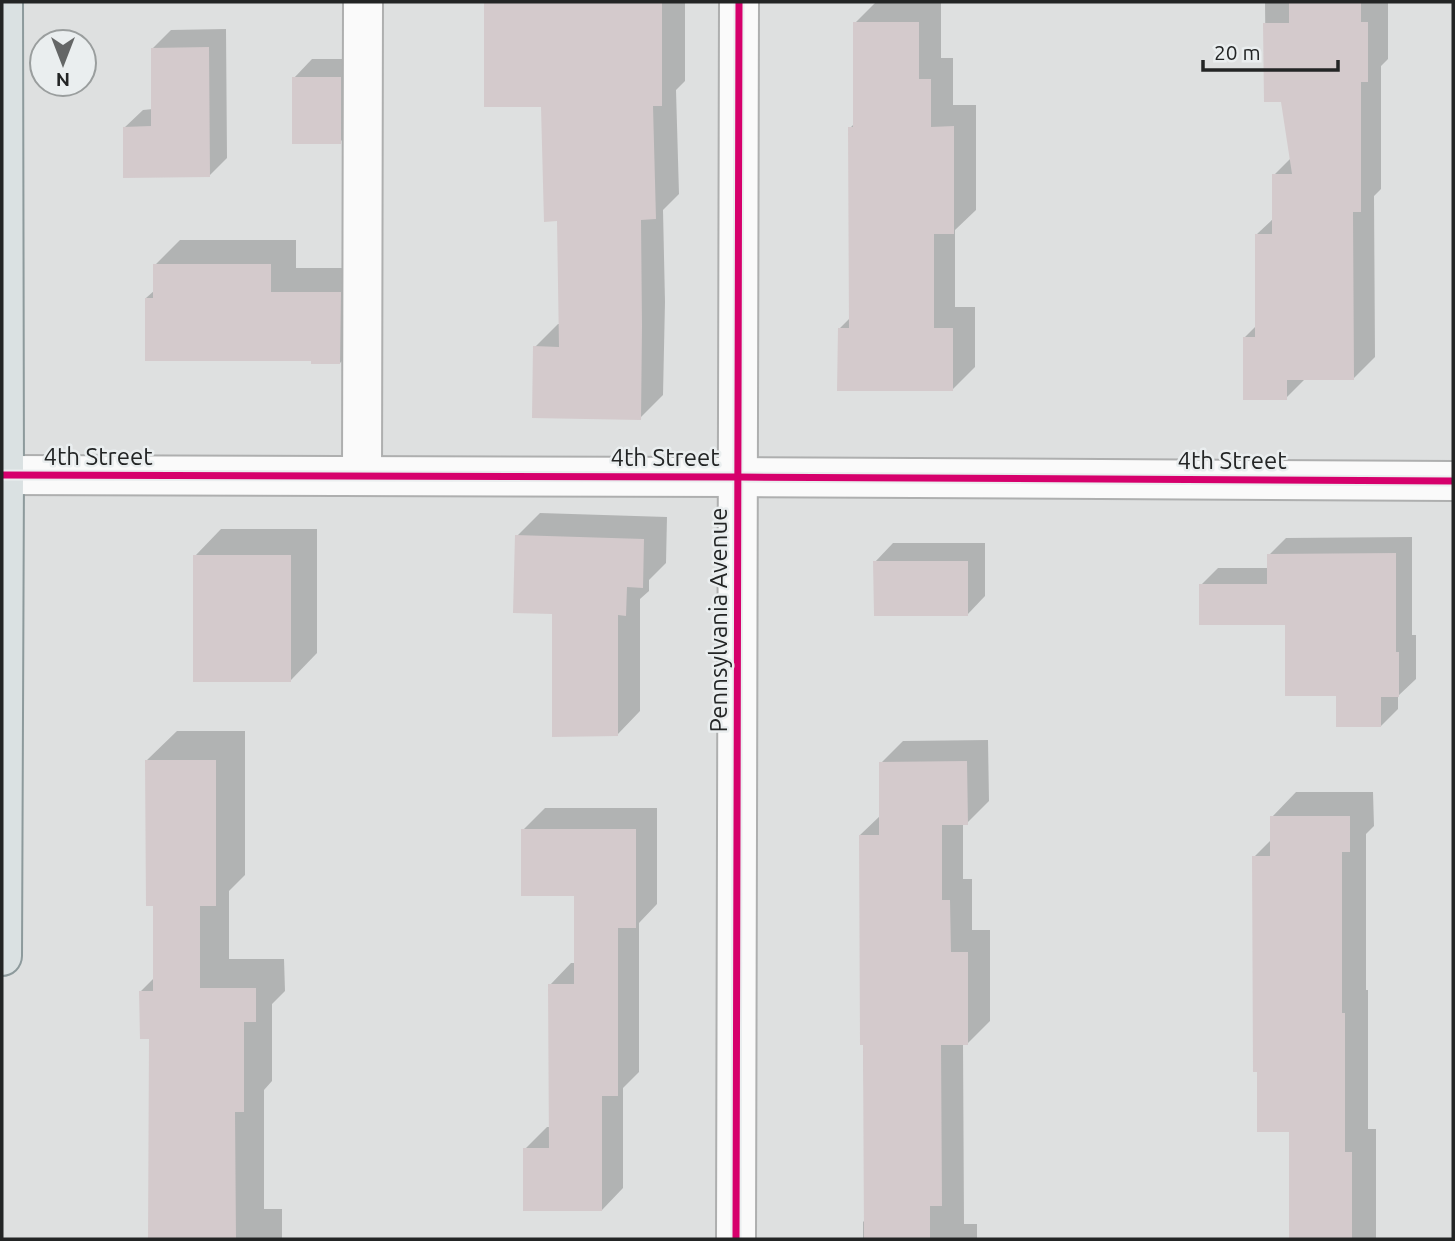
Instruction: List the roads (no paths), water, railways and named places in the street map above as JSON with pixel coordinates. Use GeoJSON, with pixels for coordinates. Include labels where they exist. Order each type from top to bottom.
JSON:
{"type":"FeatureCollection","features":[{"type":"Feature","properties":{"kind":"main road"},"geometry":{"type":"LineString","coordinates":[[2,956],[3,2]]}},
{"type":"Feature","properties":{"kind":"street"},"geometry":{"type":"LineString","coordinates":[[362,476],[363,2]]}},
{"type":"Feature","properties":{"kind":"street","name":"Pennsylvania Avenue"},"geometry":{"type":"LineString","coordinates":[[736,1239],[739,2]]}},
{"type":"Feature","properties":{"kind":"street","name":"4th Street"},"geometry":{"type":"LineString","coordinates":[[3,475],[1453,481]]}}]}
